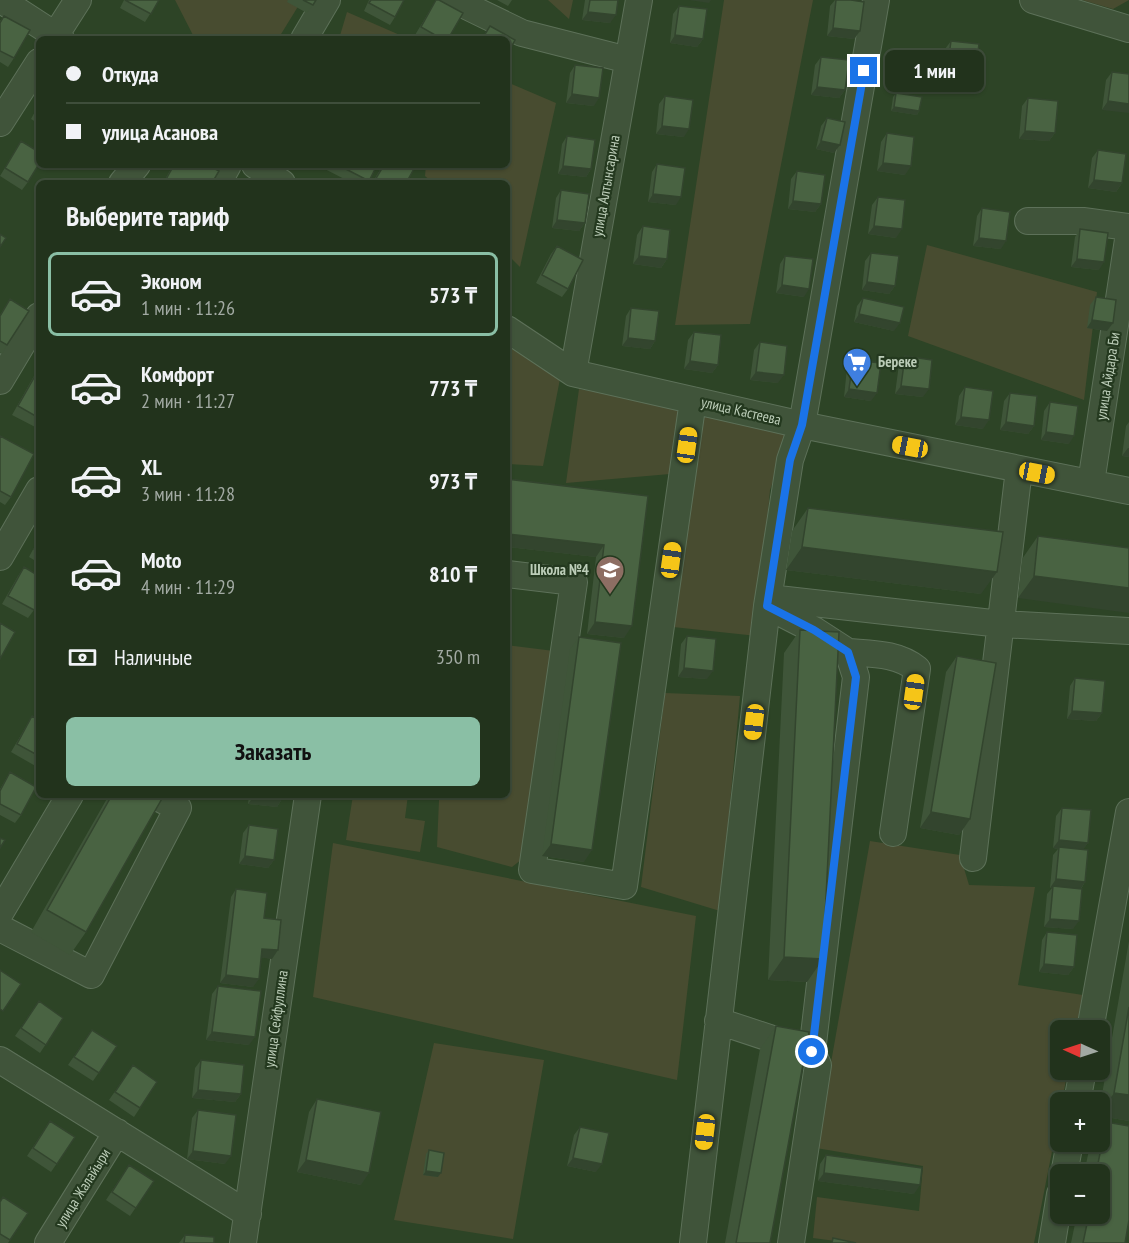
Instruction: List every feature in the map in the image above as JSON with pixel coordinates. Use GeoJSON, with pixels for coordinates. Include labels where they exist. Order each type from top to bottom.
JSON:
{"type":"FeatureCollection","features":[{"type":"Feature","properties":{"kind":"street"},"geometry":{"type":"LineString","coordinates":[[2,0],[54,36]]}},
{"type":"Feature","properties":{"kind":"street"},"geometry":{"type":"LineString","coordinates":[[58,36],[78,0]]}},
{"type":"Feature","properties":{"kind":"street"},"geometry":{"type":"LineString","coordinates":[[306,36],[327,0]]}},
{"type":"Feature","properties":{"kind":"street"},"geometry":{"type":"LineString","coordinates":[[454,0],[522,33],[628,60]]}},
{"type":"Feature","properties":{"kind":"street","name":"улица Алтынсарина"},"geometry":{"type":"LineString","coordinates":[[573,373],[639,0]]}},
{"type":"Feature","properties":{"kind":"street"},"geometry":{"type":"LineString","coordinates":[[693,1243],[768,602],[792,523],[790,460],[802,425],[876,0]]}},
{"type":"Feature","properties":{"kind":"street"},"geometry":{"type":"LineString","coordinates":[[1033,0],[1129,29]]}},
{"type":"Feature","properties":{"kind":"street"},"geometry":{"type":"LineString","coordinates":[[0,123],[36,67]]}},
{"type":"Feature","properties":{"kind":"street"},"geometry":{"type":"LineString","coordinates":[[124,180],[134,168]]}},
{"type":"Feature","properties":{"kind":"street"},"geometry":{"type":"LineString","coordinates":[[260,168],[278,180]]}},
{"type":"Feature","properties":{"kind":"street"},"geometry":{"type":"LineString","coordinates":[[1028,221],[1083,221],[1129,226]]}},
{"type":"Feature","properties":{"kind":"street","name":"улица Айдара Би"},"geometry":{"type":"LineString","coordinates":[[1091,483],[1129,233]]}},
{"type":"Feature","properties":{"kind":"street"},"geometry":{"type":"LineString","coordinates":[[0,381],[36,321]]}},
{"type":"Feature","properties":{"kind":"street","name":"улица Кастеева"},"geometry":{"type":"LineString","coordinates":[[510,331],[573,373],[802,425],[1129,491]]}},
{"type":"Feature","properties":{"kind":"street"},"geometry":{"type":"LineString","coordinates":[[510,574],[574,582],[532,870],[624,886],[693,400]]}},
{"type":"Feature","properties":{"kind":"street"},"geometry":{"type":"LineString","coordinates":[[973,858],[1019,469]]}},
{"type":"Feature","properties":{"kind":"street"},"geometry":{"type":"LineString","coordinates":[[0,557],[36,495]]}},
{"type":"Feature","properties":{"kind":"street"},"geometry":{"type":"LineString","coordinates":[[768,602],[1001,624],[1129,631]]}},
{"type":"Feature","properties":{"kind":"street"},"geometry":{"type":"LineString","coordinates":[[768,602],[848,652],[906,660],[917,669],[893,833]]}},
{"type":"Feature","properties":{"kind":"street"},"geometry":{"type":"LineString","coordinates":[[791,1243],[818,1065],[812,1052],[856,677],[848,652]]}},
{"type":"Feature","properties":{"kind":"street"},"geometry":{"type":"LineString","coordinates":[[0,913],[68,798]]}},
{"type":"Feature","properties":{"kind":"street"},"geometry":{"type":"LineString","coordinates":[[0,928],[91,975],[178,808],[159,798]]}},
{"type":"Feature","properties":{"kind":"street","name":"улица Сейфуллина"},"geometry":{"type":"LineString","coordinates":[[243,1243],[308,798]]}},
{"type":"Feature","properties":{"kind":"street"},"geometry":{"type":"LineString","coordinates":[[1092,1020],[1129,812]]}},
{"type":"Feature","properties":{"kind":"street"},"geometry":{"type":"LineString","coordinates":[[718,1021],[812,1052]]}},
{"type":"Feature","properties":{"kind":"street"},"geometry":{"type":"LineString","coordinates":[[0,1060],[248,1214]]}},
{"type":"Feature","properties":{"kind":"street","name":"улица Жалайыри"},"geometry":{"type":"LineString","coordinates":[[48,1243],[117,1132]]}},
{"type":"Feature","properties":{"kind":"street"},"geometry":{"type":"LineString","coordinates":[[1052,1243],[1055,1224]]}},
{"type":"Feature","properties":{"kind":"green space"},"geometry":{"type":"Polygon","coordinates":[[[175,0],[302,0],[280,36],[193,36],[175,0]]]}},
{"type":"Feature","properties":{"kind":"green space"},"geometry":{"type":"Polygon","coordinates":[[[548,0],[573,0],[569,19],[548,0]]]}},
{"type":"Feature","properties":{"kind":"green space"},"geometry":{"type":"Polygon","coordinates":[[[724,0],[813,0],[750,324],[675,325],[724,0]]]}},
{"type":"Feature","properties":{"kind":"green space"},"geometry":{"type":"Polygon","coordinates":[[[1082,0],[1129,0],[1113,9],[1082,0]]]}},
{"type":"Feature","properties":{"kind":"green space"},"geometry":{"type":"Polygon","coordinates":[[[347,12],[402,36],[340,36],[347,12]]]}},
{"type":"Feature","properties":{"kind":"green space"},"geometry":{"type":"Polygon","coordinates":[[[510,83],[556,103],[520,267],[510,257],[510,180],[430,180],[425,176],[426,168],[510,168],[510,83]]]}},
{"type":"Feature","properties":{"kind":"green space"},"geometry":{"type":"Polygon","coordinates":[[[927,245],[1097,292],[1084,400],[908,336],[927,245]]]}},
{"type":"Feature","properties":{"kind":"green space"},"geometry":{"type":"Polygon","coordinates":[[[510,348],[560,379],[543,466],[510,464],[510,348]]]}},
{"type":"Feature","properties":{"kind":"green space"},"geometry":{"type":"Polygon","coordinates":[[[579,389],[681,407],[670,474],[566,483],[579,389]]]}},
{"type":"Feature","properties":{"kind":"green space"},"geometry":{"type":"Polygon","coordinates":[[[700,414],[790,433],[770,490],[757,636],[673,627],[700,414]]]}},
{"type":"Feature","properties":{"kind":"green space"},"geometry":{"type":"Polygon","coordinates":[[[510,645],[554,651],[526,856],[512,867],[437,847],[439,800],[418,799],[510,798],[510,645]]]}},
{"type":"Feature","properties":{"kind":"green space"},"geometry":{"type":"Polygon","coordinates":[[[665,693],[740,696],[720,911],[641,887],[665,693]]]}},
{"type":"Feature","properties":{"kind":"green space"},"geometry":{"type":"Polygon","coordinates":[[[353,798],[408,798],[405,818],[425,821],[420,852],[346,840],[353,798]]]}},
{"type":"Feature","properties":{"kind":"green space"},"geometry":{"type":"Polygon","coordinates":[[[870,841],[960,855],[969,885],[1035,887],[1018,985],[1083,995],[1078,1020],[1050,1020],[1050,1080],[1066,1080],[1064,1092],[1050,1092],[1050,1152],[1052,1152],[1034,1243],[850,1243],[813,1238],[817,1197],[919,1211],[923,1166],[816,1148],[870,841]]]}},
{"type":"Feature","properties":{"kind":"green space"},"geometry":{"type":"Polygon","coordinates":[[[333,843],[696,916],[677,1080],[313,997],[333,843]]]}},
{"type":"Feature","properties":{"kind":"green space"},"geometry":{"type":"Polygon","coordinates":[[[434,1043],[544,1060],[513,1239],[394,1220],[434,1043]]]}},
{"type":"Feature","properties":{"kind":"building"},"geometry":{"type":"Polygon","coordinates":[[[125,0],[159,0],[151,14],[125,0]]]}},
{"type":"Feature","properties":{"kind":"building"},"geometry":{"type":"Polygon","coordinates":[[[303,0],[316,0],[313,5],[303,0]]]}},
{"type":"Feature","properties":{"kind":"building"},"geometry":{"type":"Polygon","coordinates":[[[371,0],[404,0],[395,17],[369,3],[371,0]]]}},
{"type":"Feature","properties":{"kind":"building"},"geometry":{"type":"Polygon","coordinates":[[[436,0],[463,13],[450,36],[437,36],[421,27],[436,0]]]}},
{"type":"Feature","properties":{"kind":"building"},"geometry":{"type":"Polygon","coordinates":[[[590,0],[618,0],[616,15],[588,12],[590,0]]]}},
{"type":"Feature","properties":{"kind":"building"},"geometry":{"type":"Polygon","coordinates":[[[836,0],[864,2],[860,31],[833,28],[836,0]]]}},
{"type":"Feature","properties":{"kind":"building"},"geometry":{"type":"Polygon","coordinates":[[[679,6],[707,9],[703,39],[675,35],[679,6]]]}},
{"type":"Feature","properties":{"kind":"building"},"geometry":{"type":"Polygon","coordinates":[[[4,16],[30,30],[14,58],[0,51],[0,23],[4,16]]]}},
{"type":"Feature","properties":{"kind":"building"},"geometry":{"type":"Polygon","coordinates":[[[490,26],[508,36],[484,36],[490,26]]]}},
{"type":"Feature","properties":{"kind":"building"},"geometry":{"type":"Polygon","coordinates":[[[510,37],[515,40],[510,49],[510,37]]]}},
{"type":"Feature","properties":{"kind":"building"},"geometry":{"type":"Polygon","coordinates":[[[951,41],[979,44],[975,74],[947,70],[951,41]]]}},
{"type":"Feature","properties":{"kind":"building"},"geometry":{"type":"Polygon","coordinates":[[[821,57],[849,60],[845,90],[817,87],[821,57]]]}},
{"type":"Feature","properties":{"kind":"building"},"geometry":{"type":"Polygon","coordinates":[[[575,65],[603,68],[599,98],[572,94],[575,65]]]}},
{"type":"Feature","properties":{"kind":"building"},"geometry":{"type":"Polygon","coordinates":[[[1112,72],[1129,74],[1129,104],[1108,101],[1112,72]]]}},
{"type":"Feature","properties":{"kind":"building"},"geometry":{"type":"Polygon","coordinates":[[[896,93],[922,97],[919,111],[894,107],[896,93]]]}},
{"type":"Feature","properties":{"kind":"building"},"geometry":{"type":"Polygon","coordinates":[[[665,96],[693,100],[689,129],[662,126],[665,96]]]}},
{"type":"Feature","properties":{"kind":"building"},"geometry":{"type":"Polygon","coordinates":[[[1028,98],[1058,101],[1055,133],[1025,131],[1028,98]]]}},
{"type":"Feature","properties":{"kind":"building"},"geometry":{"type":"Polygon","coordinates":[[[827,118],[845,122],[840,145],[821,141],[827,118]]]}},
{"type":"Feature","properties":{"kind":"building"},"geometry":{"type":"Polygon","coordinates":[[[887,133],[914,137],[911,166],[883,163],[887,133]]]}},
{"type":"Feature","properties":{"kind":"building"},"geometry":{"type":"Polygon","coordinates":[[[567,136],[595,140],[591,169],[563,166],[567,136]]]}},
{"type":"Feature","properties":{"kind":"building"},"geometry":{"type":"Polygon","coordinates":[[[21,141],[36,150],[37,168],[28,182],[5,168],[21,141]]]}},
{"type":"Feature","properties":{"kind":"building"},"geometry":{"type":"Polygon","coordinates":[[[1098,150],[1126,154],[1122,183],[1094,180],[1098,150]]]}},
{"type":"Feature","properties":{"kind":"building"},"geometry":{"type":"Polygon","coordinates":[[[657,164],[685,168],[681,197],[653,194],[657,164]]]}},
{"type":"Feature","properties":{"kind":"building"},"geometry":{"type":"Polygon","coordinates":[[[172,168],[214,168],[219,171],[214,180],[166,180],[172,168]]]}},
{"type":"Feature","properties":{"kind":"building"},"geometry":{"type":"Polygon","coordinates":[[[344,168],[376,168],[370,180],[344,168]]]}},
{"type":"Feature","properties":{"kind":"building"},"geometry":{"type":"Polygon","coordinates":[[[382,168],[414,168],[408,180],[375,180],[382,168]]]}},
{"type":"Feature","properties":{"kind":"building"},"geometry":{"type":"Polygon","coordinates":[[[797,171],[825,175],[821,204],[793,201],[797,171]]]}},
{"type":"Feature","properties":{"kind":"building"},"geometry":{"type":"Polygon","coordinates":[[[561,190],[589,194],[585,223],[557,220],[561,190]]]}},
{"type":"Feature","properties":{"kind":"building"},"geometry":{"type":"Polygon","coordinates":[[[878,197],[905,200],[902,229],[874,226],[878,197]]]}},
{"type":"Feature","properties":{"kind":"building"},"geometry":{"type":"Polygon","coordinates":[[[982,208],[1010,212],[1006,241],[979,238],[982,208]]]}},
{"type":"Feature","properties":{"kind":"building"},"geometry":{"type":"Polygon","coordinates":[[[643,226],[670,230],[667,259],[639,256],[643,226]]]}},
{"type":"Feature","properties":{"kind":"building"},"geometry":{"type":"Polygon","coordinates":[[[1080,229],[1108,233],[1104,262],[1077,259],[1080,229]]]}},
{"type":"Feature","properties":{"kind":"building"},"geometry":{"type":"Polygon","coordinates":[[[0,234],[6,238],[0,247],[0,234]]]}},
{"type":"Feature","properties":{"kind":"building"},"geometry":{"type":"Polygon","coordinates":[[[557,246],[583,260],[568,289],[542,275],[557,246]]]}},
{"type":"Feature","properties":{"kind":"building"},"geometry":{"type":"Polygon","coordinates":[[[871,253],[899,256],[895,286],[867,282],[871,253]]]}},
{"type":"Feature","properties":{"kind":"building"},"geometry":{"type":"Polygon","coordinates":[[[785,256],[813,259],[809,289],[782,285],[785,256]]]}},
{"type":"Feature","properties":{"kind":"building"},"geometry":{"type":"Polygon","coordinates":[[[1096,297],[1116,300],[1113,323],[1092,320],[1096,297]]]}},
{"type":"Feature","properties":{"kind":"building"},"geometry":{"type":"Polygon","coordinates":[[[863,298],[904,307],[900,323],[859,314],[863,298]]]}},
{"type":"Feature","properties":{"kind":"building"},"geometry":{"type":"Polygon","coordinates":[[[10,299],[29,311],[7,345],[0,341],[0,316],[10,299]]]}},
{"type":"Feature","properties":{"kind":"building"},"geometry":{"type":"Polygon","coordinates":[[[631,308],[659,311],[655,341],[628,338],[631,308]]]}},
{"type":"Feature","properties":{"kind":"building"},"geometry":{"type":"Polygon","coordinates":[[[694,332],[721,335],[718,365],[690,361],[694,332]]]}},
{"type":"Feature","properties":{"kind":"building"},"geometry":{"type":"Polygon","coordinates":[[[760,342],[787,346],[784,375],[756,372],[760,342]]]}},
{"type":"Feature","properties":{"kind":"building"},"geometry":{"type":"Polygon","coordinates":[[[905,356],[932,360],[929,389],[901,386],[905,356]]]}},
{"type":"Feature","properties":{"kind":"building"},"geometry":{"type":"Polygon","coordinates":[[[853,360],[881,363],[877,393],[849,389],[853,360]]]}},
{"type":"Feature","properties":{"kind":"building"},"geometry":{"type":"Polygon","coordinates":[[[36,374],[36,416],[18,406],[36,374]]]}},
{"type":"Feature","properties":{"kind":"building"},"geometry":{"type":"Polygon","coordinates":[[[965,387],[993,391],[989,420],[961,417],[965,387]]]}},
{"type":"Feature","properties":{"kind":"building"},"geometry":{"type":"Polygon","coordinates":[[[1010,393],[1037,396],[1034,426],[1006,422],[1010,393]]]}},
{"type":"Feature","properties":{"kind":"building"},"geometry":{"type":"Polygon","coordinates":[[[1050,402],[1078,406],[1074,436],[1046,432],[1050,402]]]}},
{"type":"Feature","properties":{"kind":"building"},"geometry":{"type":"Polygon","coordinates":[[[0,436],[34,454],[11,497],[0,491],[0,436]]]}},
{"type":"Feature","properties":{"kind":"building","name":"Школа №4"},"geometry":{"type":"Polygon","coordinates":[[[510,479],[648,496],[632,626],[595,622],[604,545],[510,534],[510,479]]]}},
{"type":"Feature","properties":{"kind":"building"},"geometry":{"type":"Polygon","coordinates":[[[808,508],[1003,532],[997,572],[802,547],[808,508]]]}},
{"type":"Feature","properties":{"kind":"building"},"geometry":{"type":"Polygon","coordinates":[[[1038,536],[1129,548],[1129,588],[1034,576],[1038,536]]]}},
{"type":"Feature","properties":{"kind":"building"},"geometry":{"type":"Polygon","coordinates":[[[24,567],[36,574],[36,607],[34,610],[8,596],[24,567]]]}},
{"type":"Feature","properties":{"kind":"building"},"geometry":{"type":"Polygon","coordinates":[[[0,623],[15,632],[0,659],[0,623]]]}},
{"type":"Feature","properties":{"kind":"building"},"geometry":{"type":"Polygon","coordinates":[[[800,630],[839,632],[823,959],[784,957],[800,630]]]}},
{"type":"Feature","properties":{"kind":"building"},"geometry":{"type":"Polygon","coordinates":[[[687,636],[716,639],[713,671],[684,668],[687,636]]]}},
{"type":"Feature","properties":{"kind":"building"},"geometry":{"type":"Polygon","coordinates":[[[579,637],[621,643],[592,850],[551,844],[579,637]]]}},
{"type":"Feature","properties":{"kind":"building"},"geometry":{"type":"Polygon","coordinates":[[[957,656],[996,663],[970,819],[931,812],[957,656]]]}},
{"type":"Feature","properties":{"kind":"building"},"geometry":{"type":"Polygon","coordinates":[[[1075,678],[1105,681],[1102,713],[1072,711],[1075,678]]]}},
{"type":"Feature","properties":{"kind":"building"},"geometry":{"type":"Polygon","coordinates":[[[32,716],[36,718],[36,754],[17,744],[32,716]]]}},
{"type":"Feature","properties":{"kind":"building"},"geometry":{"type":"Polygon","coordinates":[[[10,772],[36,787],[21,815],[0,804],[0,791],[10,772]]]}},
{"type":"Feature","properties":{"kind":"building"},"geometry":{"type":"Polygon","coordinates":[[[110,798],[162,798],[86,932],[47,910],[110,798]]]}},
{"type":"Feature","properties":{"kind":"building"},"geometry":{"type":"Polygon","coordinates":[[[1062,808],[1091,810],[1088,843],[1059,840],[1062,808]]]}},
{"type":"Feature","properties":{"kind":"building"},"geometry":{"type":"Polygon","coordinates":[[[249,825],[278,829],[274,860],[245,856],[249,825]]]}},
{"type":"Feature","properties":{"kind":"building"},"geometry":{"type":"Polygon","coordinates":[[[0,838],[5,840],[0,848],[0,838]]]}},
{"type":"Feature","properties":{"kind":"building"},"geometry":{"type":"Polygon","coordinates":[[[1059,847],[1088,850],[1085,882],[1056,879],[1059,847]]]}},
{"type":"Feature","properties":{"kind":"building"},"geometry":{"type":"Polygon","coordinates":[[[1053,886],[1082,889],[1079,921],[1050,919],[1053,886]]]}},
{"type":"Feature","properties":{"kind":"building"},"geometry":{"type":"Polygon","coordinates":[[[236,889],[267,893],[264,918],[281,920],[278,950],[262,949],[259,979],[226,975],[236,889]]]}},
{"type":"Feature","properties":{"kind":"building"},"geometry":{"type":"Polygon","coordinates":[[[1047,932],[1077,935],[1074,967],[1044,964],[1047,932]]]}},
{"type":"Feature","properties":{"kind":"building"},"geometry":{"type":"Polygon","coordinates":[[[0,970],[21,984],[3,1011],[0,1009],[0,970]]]}},
{"type":"Feature","properties":{"kind":"building"},"geometry":{"type":"Polygon","coordinates":[[[218,986],[261,991],[255,1037],[212,1032],[218,986]]]}},
{"type":"Feature","properties":{"kind":"building"},"geometry":{"type":"Polygon","coordinates":[[[39,1001],[63,1018],[46,1045],[21,1028],[39,1001]]]}},
{"type":"Feature","properties":{"kind":"building"},"geometry":{"type":"Polygon","coordinates":[[[1129,1007],[1129,1095],[1114,1093],[1129,1007]]]}},
{"type":"Feature","properties":{"kind":"building"},"geometry":{"type":"Polygon","coordinates":[[[776,1026],[809,1032],[770,1243],[736,1243],[776,1026]]]}},
{"type":"Feature","properties":{"kind":"building"},"geometry":{"type":"Polygon","coordinates":[[[92,1030],[117,1046],[99,1073],[74,1057],[92,1030]]]}},
{"type":"Feature","properties":{"kind":"building"},"geometry":{"type":"Polygon","coordinates":[[[201,1060],[244,1065],[241,1094],[198,1090],[201,1060]]]}},
{"type":"Feature","properties":{"kind":"building"},"geometry":{"type":"Polygon","coordinates":[[[133,1065],[157,1082],[140,1108],[115,1092],[133,1065]]]}},
{"type":"Feature","properties":{"kind":"building"},"geometry":{"type":"Polygon","coordinates":[[[317,1099],[381,1112],[369,1173],[306,1160],[317,1099]]]}},
{"type":"Feature","properties":{"kind":"building"},"geometry":{"type":"Polygon","coordinates":[[[198,1110],[236,1115],[231,1156],[193,1151],[198,1110]]]}},
{"type":"Feature","properties":{"kind":"building"},"geometry":{"type":"Polygon","coordinates":[[[50,1121],[75,1137],[57,1164],[33,1148],[50,1121]]]}},
{"type":"Feature","properties":{"kind":"building"},"geometry":{"type":"Polygon","coordinates":[[[1110,1123],[1129,1126],[1129,1220],[1125,1243],[1083,1243],[1087,1224],[1110,1224],[1110,1164],[1098,1164],[1100,1152],[1110,1152],[1110,1123]]]}},
{"type":"Feature","properties":{"kind":"building"},"geometry":{"type":"Polygon","coordinates":[[[580,1127],[609,1133],[602,1164],[573,1158],[580,1127]]]}},
{"type":"Feature","properties":{"kind":"building"},"geometry":{"type":"Polygon","coordinates":[[[429,1150],[444,1153],[441,1173],[426,1171],[429,1150]]]}},
{"type":"Feature","properties":{"kind":"building"},"geometry":{"type":"Polygon","coordinates":[[[826,1155],[922,1168],[920,1185],[824,1173],[826,1155]]]}},
{"type":"Feature","properties":{"kind":"building"},"geometry":{"type":"Polygon","coordinates":[[[129,1165],[154,1181],[136,1208],[112,1192],[129,1165]]]}},
{"type":"Feature","properties":{"kind":"building"},"geometry":{"type":"Polygon","coordinates":[[[3,1197],[28,1213],[10,1240],[0,1234],[0,1202],[3,1197]]]}},
{"type":"Feature","properties":{"kind":"building"},"geometry":{"type":"Polygon","coordinates":[[[185,1235],[214,1237],[214,1243],[184,1243],[185,1235]]]}},
{"type":"Feature","properties":{"kind":"building"},"geometry":{"type":"Polygon","coordinates":[[[833,1238],[856,1243],[832,1243],[833,1238]]]}},
{"type":"Feature","properties":{"kind":"place","name":"Береке"},"geometry":{"type":"Point","coordinates":[857,388]}},
{"type":"Feature","properties":{"kind":"place","name":"Школа №4"},"geometry":{"type":"Point","coordinates":[610,596]}},
{"type":"Feature","properties":{"kind":"route"},"geometry":{"type":"LineString","coordinates":[[812,1052],[856,677],[848,652],[814,630],[767,606],[790,460],[802,425],[864,71]]}}]}
